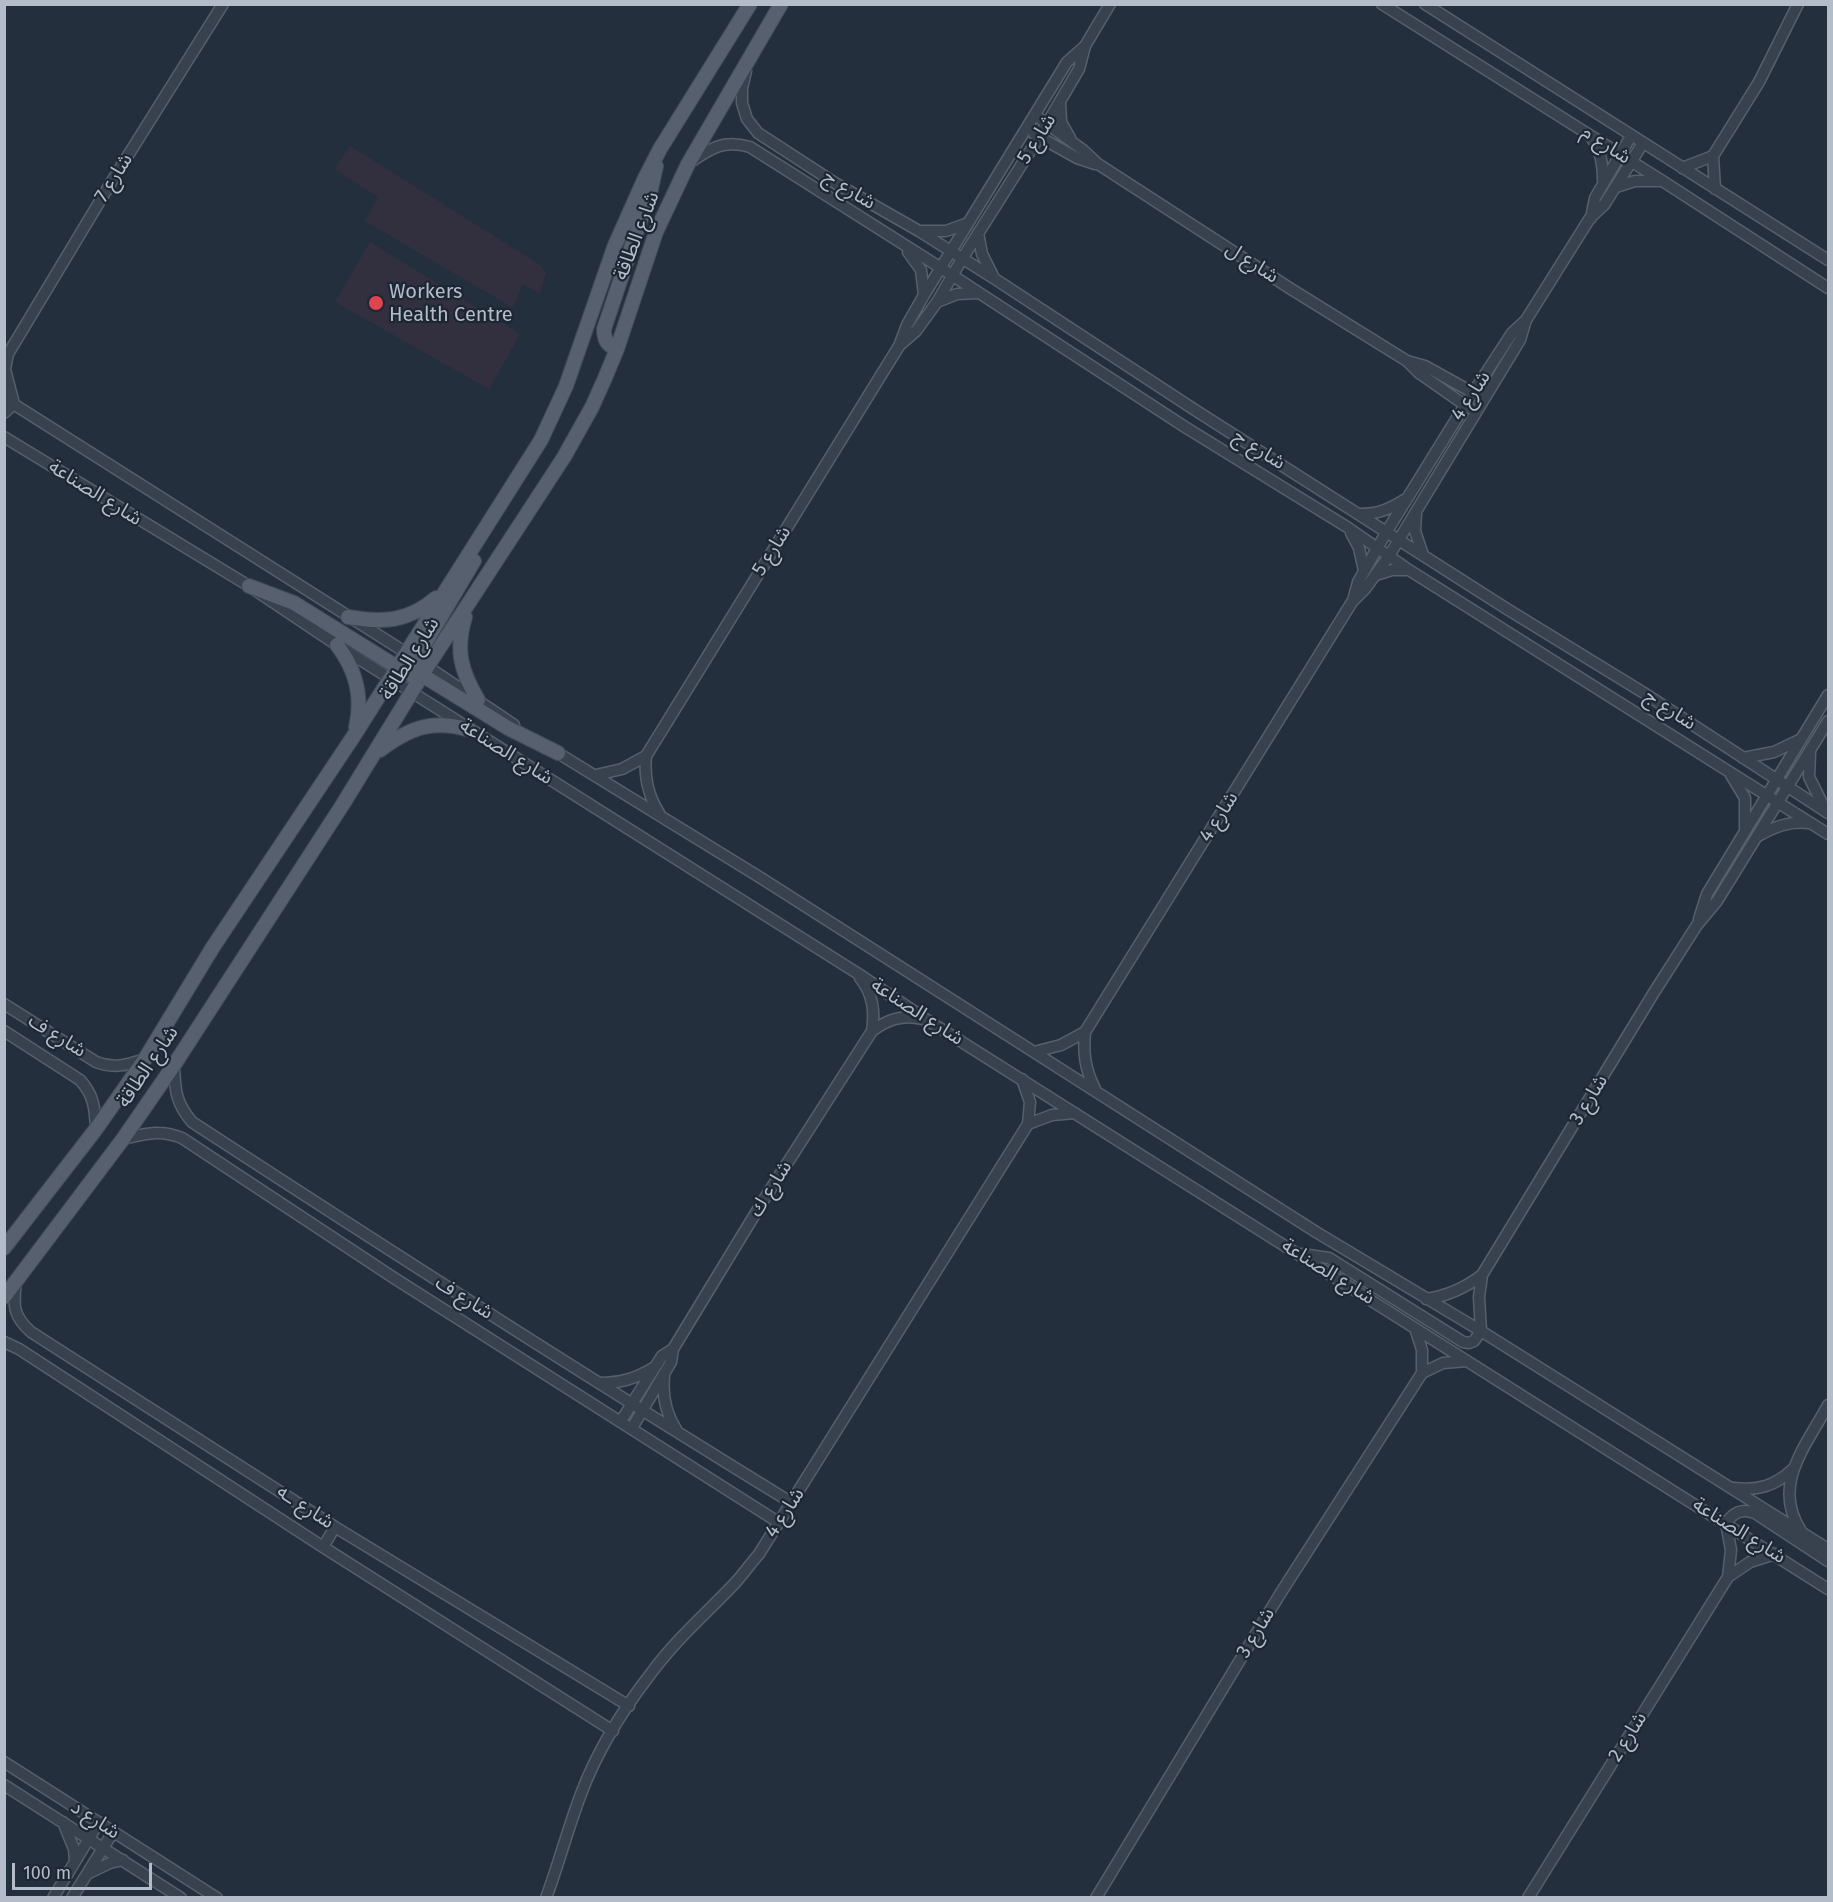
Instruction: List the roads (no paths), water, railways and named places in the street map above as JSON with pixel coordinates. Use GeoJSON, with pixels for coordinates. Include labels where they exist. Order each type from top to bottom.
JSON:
{"type":"FeatureCollection","features":[{"type":"Feature","properties":{"kind":"main road","name":"شارع الطاقة"},"geometry":{"type":"LineString","coordinates":[[4,1297],[123,1139],[174,1065],[344,804],[374,754],[447,589],[541,440],[554,414],[582,344],[615,245],[632,204],[660,149],[750,4]]}},
{"type":"Feature","properties":{"kind":"main road","name":"شارع الطاقة"},"geometry":{"type":"LineString","coordinates":[[4,1248],[96,1129],[145,1059],[213,947],[355,734],[468,605],[564,457],[592,407],[617,349],[656,232],[688,164],[781,4]]}},
{"type":"Feature","properties":{"kind":"main road"},"geometry":{"type":"LineString","coordinates":[[617,349],[606,342],[604,329],[651,189],[660,149]]}},
{"type":"Feature","properties":{"kind":"main road"},"geometry":{"type":"LineString","coordinates":[[344,804],[361,762],[409,672],[472,567],[486,528]]}},
{"type":"Feature","properties":{"kind":"main road"},"geometry":{"type":"LineString","coordinates":[[249,586],[294,603],[409,672],[508,728],[558,753]]}},
{"type":"Feature","properties":{"kind":"main road"},"geometry":{"type":"LineString","coordinates":[[348,617],[384,621],[402,618],[419,611],[447,589]]}},
{"type":"Feature","properties":{"kind":"main road"},"geometry":{"type":"LineString","coordinates":[[468,605],[460,635],[459,653],[462,670],[478,700]]}},
{"type":"Feature","properties":{"kind":"main road"},"geometry":{"type":"LineString","coordinates":[[337,645],[354,672],[358,688],[358,718],[355,734]]}},
{"type":"Feature","properties":{"kind":"main road"},"geometry":{"type":"LineString","coordinates":[[374,754],[402,735],[423,726],[439,724],[470,730]]}},
{"type":"Feature","properties":{"kind":"street","name":"شارع 7"},"geometry":{"type":"LineString","coordinates":[[14,404],[5,369],[6,355],[223,4]]}},
{"type":"Feature","properties":{"kind":"street","name":"شارع 5"},"geometry":{"type":"LineString","coordinates":[[899,346],[916,331],[937,302],[1039,137],[1078,69],[1085,46],[1110,4]]}},
{"type":"Feature","properties":{"kind":"street","name":"شارع م"},"geometry":{"type":"LineString","coordinates":[[1382,4],[1828,288]]}},
{"type":"Feature","properties":{"kind":"street","name":"شارع م"},"geometry":{"type":"LineString","coordinates":[[1425,4],[1828,261]]}},
{"type":"Feature","properties":{"kind":"street"},"geometry":{"type":"LineString","coordinates":[[1715,189],[1713,156],[1759,82],[1798,4]]}},
{"type":"Feature","properties":{"kind":"street","name":"شارع 5"},"geometry":{"type":"LineString","coordinates":[[646,756],[899,346],[907,325],[924,295],[1067,62],[1085,46]]}},
{"type":"Feature","properties":{"kind":"street","name":"شارع ج"},"geometry":{"type":"LineString","coordinates":[[749,56],[742,88],[742,103],[747,118],[758,133],[995,279],[1195,410],[1644,693],[1827,812]]}},
{"type":"Feature","properties":{"kind":"street"},"geometry":{"type":"LineString","coordinates":[[1507,83],[1518,63]]}},
{"type":"Feature","properties":{"kind":"street"},"geometry":{"type":"LineString","coordinates":[[1060,101],[1062,122],[1071,141]]}},
{"type":"Feature","properties":{"kind":"street","name":"شارع ل"},"geometry":{"type":"LineString","coordinates":[[1035,116],[1071,141],[1098,165],[1407,361],[1419,373],[1475,413]]}},
{"type":"Feature","properties":{"kind":"street","name":"شارع ل"},"geometry":{"type":"LineString","coordinates":[[1026,129],[1077,158],[1098,165]]}},
{"type":"Feature","properties":{"kind":"street"},"geometry":{"type":"LineString","coordinates":[[1589,134],[1602,162],[1603,182]]}},
{"type":"Feature","properties":{"kind":"street","name":"شارع 4"},"geometry":{"type":"LineString","coordinates":[[1590,218],[1595,198],[1603,182],[1631,136]]}},
{"type":"Feature","properties":{"kind":"street","name":"شارع ج"},"geometry":{"type":"LineString","coordinates":[[688,164],[712,148],[723,144],[736,143],[750,147],[979,292],[1185,427],[1347,527],[1409,570],[1828,834]]}},
{"type":"Feature","properties":{"kind":"street","name":"شارع 4"},"geometry":{"type":"LineString","coordinates":[[1352,602],[1358,582],[1377,548],[1473,392],[1512,333],[1526,320],[1590,218],[1604,205],[1643,143]]}},
{"type":"Feature","properties":{"kind":"street"},"geometry":{"type":"LineString","coordinates":[[1022,164],[1038,151],[1058,148]]}},
{"type":"Feature","properties":{"kind":"street"},"geometry":{"type":"LineString","coordinates":[[1682,168],[1713,156]]}},
{"type":"Feature","properties":{"kind":"street"},"geometry":{"type":"LineString","coordinates":[[1616,187],[1645,180],[1664,182]]}},
{"type":"Feature","properties":{"kind":"street"},"geometry":{"type":"LineString","coordinates":[[828,198],[836,183]]}},
{"type":"Feature","properties":{"kind":"street"},"geometry":{"type":"LineString","coordinates":[[918,231],[946,231],[969,223]]}},
{"type":"Feature","properties":{"kind":"street"},"geometry":{"type":"LineString","coordinates":[[978,234],[982,254],[995,279]]}},
{"type":"Feature","properties":{"kind":"street"},"geometry":{"type":"LineString","coordinates":[[902,244],[921,270],[924,295]]}},
{"type":"Feature","properties":{"kind":"street"},"geometry":{"type":"LineString","coordinates":[[937,302],[957,294],[979,292]]}},
{"type":"Feature","properties":{"kind":"street","name":"شارع 4"},"geometry":{"type":"LineString","coordinates":[[1034,1052],[1061,1046],[1085,1032],[1352,602],[1376,576],[1389,556],[1521,340],[1526,320]]}},
{"type":"Feature","properties":{"kind":"street"},"geometry":{"type":"LineString","coordinates":[[1074,354],[1085,338]]}},
{"type":"Feature","properties":{"kind":"street","name":"شارع ل"},"geometry":{"type":"LineString","coordinates":[[1407,361],[1425,366],[1484,399]]}},
{"type":"Feature","properties":{"kind":"street","name":"شارع الصناعة"},"geometry":{"type":"LineString","coordinates":[[4,398],[348,617],[470,730],[1828,1589]]}},
{"type":"Feature","properties":{"kind":"street"},"geometry":{"type":"LineString","coordinates":[[4,413],[14,404]]}},
{"type":"Feature","properties":{"kind":"street"},"geometry":{"type":"LineString","coordinates":[[1185,427],[1195,410]]}},
{"type":"Feature","properties":{"kind":"street","name":"شارع الصناعة"},"geometry":{"type":"LineString","coordinates":[[4,437],[249,586],[337,645],[478,700],[558,753],[1095,1089],[1316,1232],[1481,1331],[1828,1549]]}},
{"type":"Feature","properties":{"kind":"street"},"geometry":{"type":"LineString","coordinates":[[1360,514],[1384,511],[1407,498]]}},
{"type":"Feature","properties":{"kind":"street"},"geometry":{"type":"LineString","coordinates":[[1416,509],[1415,531],[1424,556]]}},
{"type":"Feature","properties":{"kind":"street"},"geometry":{"type":"LineString","coordinates":[[1347,527],[1359,548],[1364,572]]}},
{"type":"Feature","properties":{"kind":"street"},"geometry":{"type":"LineString","coordinates":[[1376,576],[1392,570],[1409,570]]}},
{"type":"Feature","properties":{"kind":"street","name":"شارع 3"},"geometry":{"type":"LineString","coordinates":[[1697,925],[1707,894],[1828,695]]}},
{"type":"Feature","properties":{"kind":"street","name":"شارع 3"},"geometry":{"type":"LineString","coordinates":[[1426,1299],[1456,1292],[1482,1275],[1653,994],[1697,925],[1717,901],[1828,721]]}},
{"type":"Feature","properties":{"kind":"street"},"geometry":{"type":"LineString","coordinates":[[1743,758],[1774,752],[1802,739]]}},
{"type":"Feature","properties":{"kind":"street"},"geometry":{"type":"LineString","coordinates":[[1810,750],[1809,777],[1827,812]]}},
{"type":"Feature","properties":{"kind":"street"},"geometry":{"type":"LineString","coordinates":[[596,775],[622,769],[646,756]]}},
{"type":"Feature","properties":{"kind":"street"},"geometry":{"type":"LineString","coordinates":[[646,756],[647,788],[652,803],[661,816]]}},
{"type":"Feature","properties":{"kind":"street"},"geometry":{"type":"LineString","coordinates":[[1727,770],[1739,785],[1745,798],[1745,831]]}},
{"type":"Feature","properties":{"kind":"street"},"geometry":{"type":"LineString","coordinates":[[1758,836],[1772,828],[1786,824],[1798,822],[1813,824]]}},
{"type":"Feature","properties":{"kind":"street"},"geometry":{"type":"LineString","coordinates":[[857,973],[872,1000],[874,1016],[872,1031]]}},
{"type":"Feature","properties":{"kind":"street","name":"شارع ف"},"geometry":{"type":"LineString","coordinates":[[4,1004],[106,1066],[119,1066],[145,1059]]}},
{"type":"Feature","properties":{"kind":"street","name":"شارع ك"},"geometry":{"type":"LineString","coordinates":[[621,1421],[632,1403],[660,1369],[671,1362],[673,1349],[763,1201],[872,1031],[884,1022],[898,1017],[927,1020]]}},
{"type":"Feature","properties":{"kind":"street","name":"شارع ف"},"geometry":{"type":"LineString","coordinates":[[4,1031],[80,1080],[88,1088],[93,1099],[96,1129]]}},
{"type":"Feature","properties":{"kind":"street"},"geometry":{"type":"LineString","coordinates":[[1085,1032],[1084,1061],[1095,1089]]}},
{"type":"Feature","properties":{"kind":"street","name":"شارع ف"},"geometry":{"type":"LineString","coordinates":[[174,1065],[176,1098],[183,1112],[192,1122],[404,1260],[792,1503]]}},
{"type":"Feature","properties":{"kind":"street"},"geometry":{"type":"LineString","coordinates":[[1023,1079],[1030,1102],[1028,1124],[1052,1115],[1075,1113]]}},
{"type":"Feature","properties":{"kind":"street","name":"شارع 4"},"geometry":{"type":"LineString","coordinates":[[546,1898],[581,1794],[595,1762],[613,1731],[651,1673],[677,1641],[759,1554],[1028,1124]]}},
{"type":"Feature","properties":{"kind":"street","name":"شارع ف"},"geometry":{"type":"LineString","coordinates":[[123,1139],[155,1132],[168,1132],[182,1138],[394,1278],[778,1522]]}},
{"type":"Feature","properties":{"kind":"street"},"geometry":{"type":"LineString","coordinates":[[1299,1254],[1329,1258],[1463,1342],[1474,1341],[1481,1331]]}},
{"type":"Feature","properties":{"kind":"street"},"geometry":{"type":"LineString","coordinates":[[394,1278],[404,1260]]}},
{"type":"Feature","properties":{"kind":"street","name":"شارع 3"},"geometry":{"type":"LineString","coordinates":[[1481,1331],[1479,1308],[1482,1275]]}},
{"type":"Feature","properties":{"kind":"street","name":"شارع ـه"},"geometry":{"type":"LineString","coordinates":[[16,1282],[15,1312],[21,1323],[31,1332],[335,1527],[629,1706]]}},
{"type":"Feature","properties":{"kind":"street"},"geometry":{"type":"LineString","coordinates":[[1415,1328],[1422,1350],[1422,1373],[1443,1363],[1467,1361]]}},
{"type":"Feature","properties":{"kind":"street","name":"شارع ـه"},"geometry":{"type":"LineString","coordinates":[[4,1342],[19,1349],[323,1547],[613,1731]]}},
{"type":"Feature","properties":{"kind":"street"},"geometry":{"type":"LineString","coordinates":[[599,1383],[628,1380],[660,1369],[665,1404],[678,1433]]}},
{"type":"Feature","properties":{"kind":"street","name":"شارع ك"},"geometry":{"type":"LineString","coordinates":[[632,1428],[643,1410],[660,1369]]}},
{"type":"Feature","properties":{"kind":"street","name":"شارع 3"},"geometry":{"type":"LineString","coordinates":[[1096,1898],[1274,1604],[1422,1373]]}},
{"type":"Feature","properties":{"kind":"street"},"geometry":{"type":"LineString","coordinates":[[1803,1532],[1795,1521],[1789,1502],[1789,1482],[1793,1469],[1828,1406]]}},
{"type":"Feature","properties":{"kind":"street"},"geometry":{"type":"LineString","coordinates":[[1731,1487],[1756,1489],[1770,1486],[1783,1479],[1793,1469]]}},
{"type":"Feature","properties":{"kind":"street"},"geometry":{"type":"LineString","coordinates":[[1726,1523],[1735,1513],[1747,1510],[1828,1561]]}},
{"type":"Feature","properties":{"kind":"street","name":"شارع 2"},"geometry":{"type":"LineString","coordinates":[[1726,1523],[1731,1550],[1728,1577]]}},
{"type":"Feature","properties":{"kind":"street"},"geometry":{"type":"LineString","coordinates":[[323,1547],[335,1527]]}},
{"type":"Feature","properties":{"kind":"street","name":"شارع 2"},"geometry":{"type":"LineString","coordinates":[[1528,1898],[1728,1577],[1750,1562],[1775,1554]]}},
{"type":"Feature","properties":{"kind":"street","name":"شارع د"},"geometry":{"type":"LineString","coordinates":[[4,1762],[217,1898]]}},
{"type":"Feature","properties":{"kind":"street","name":"شارع د"},"geometry":{"type":"LineString","coordinates":[[4,1785],[181,1898]]}},
{"type":"Feature","properties":{"kind":"street"},"geometry":{"type":"LineString","coordinates":[[62,1822],[72,1843],[75,1861]]}},
{"type":"Feature","properties":{"kind":"street"},"geometry":{"type":"LineString","coordinates":[[53,1898],[99,1822]]}},
{"type":"Feature","properties":{"kind":"street"},"geometry":{"type":"LineString","coordinates":[[72,1898],[113,1832]]}},
{"type":"Feature","properties":{"kind":"street"},"geometry":{"type":"LineString","coordinates":[[86,1874],[123,1860]]}},
{"type":"Feature","properties":{"kind":"place","name":"Workers Health Centre"},"geometry":{"type":"Point","coordinates":[376,303]}}]}
